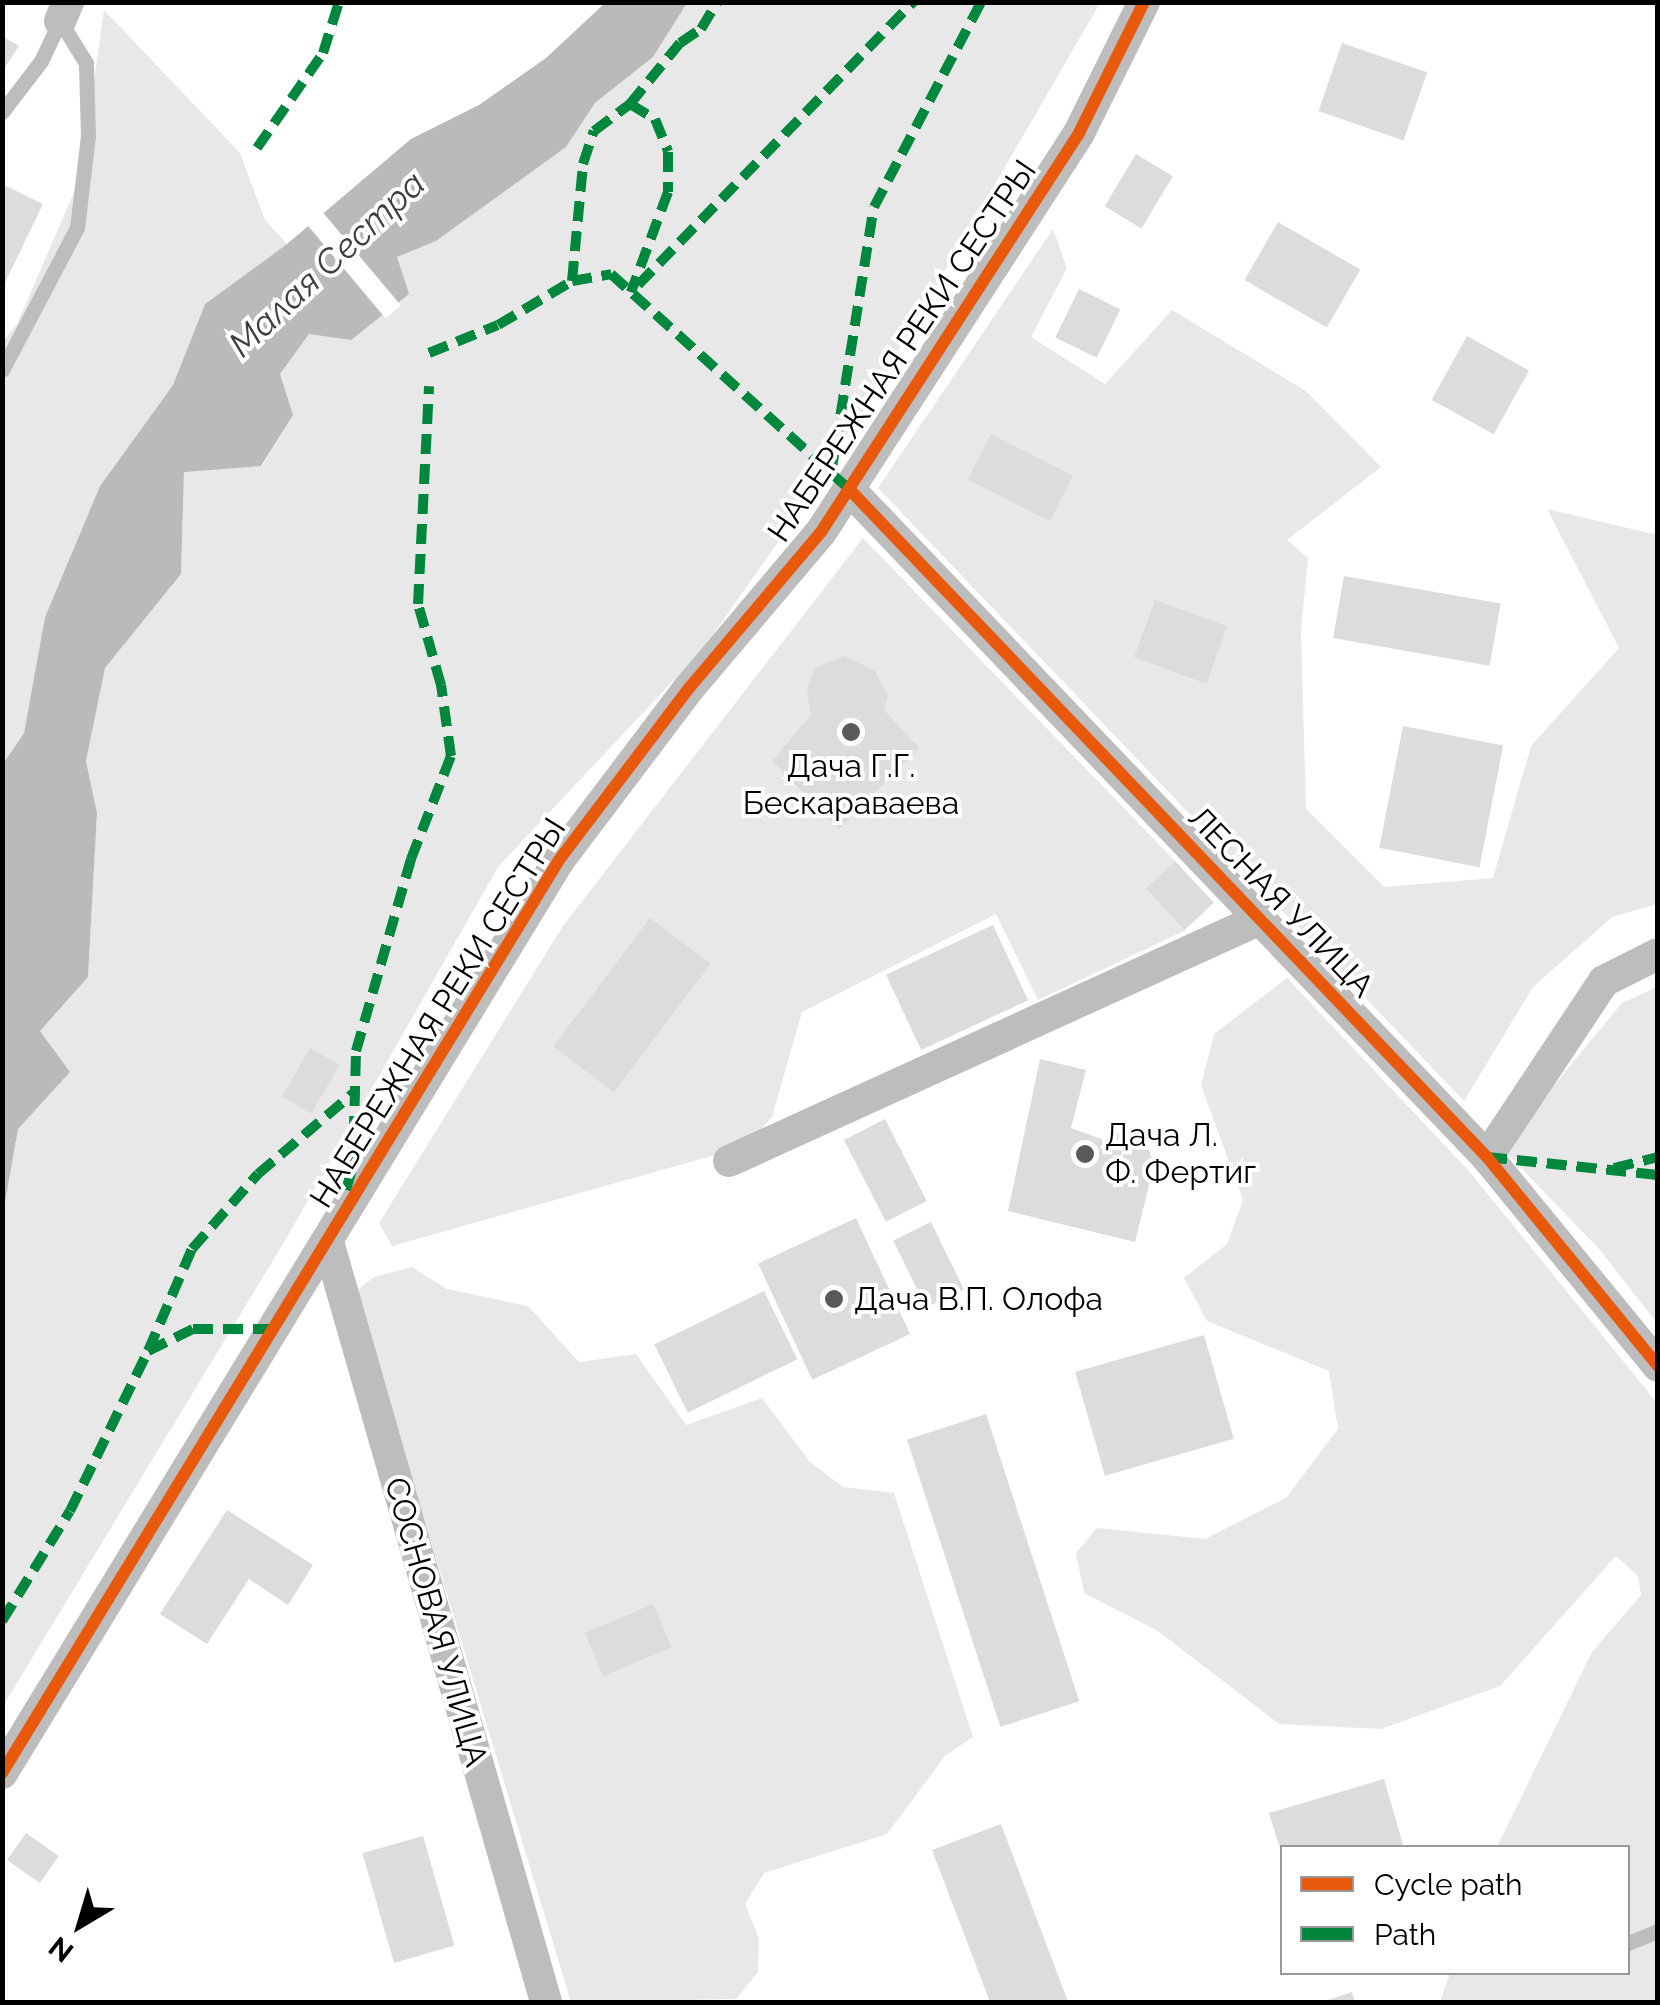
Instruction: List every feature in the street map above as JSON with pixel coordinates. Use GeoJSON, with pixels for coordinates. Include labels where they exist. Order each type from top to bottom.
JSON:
{"type":"FeatureCollection","features":[{"type":"Feature","properties":{"kind":"street","name":"НАБЕРЕЖНАЯ РЕКИ СЕСТРЫ"},"geometry":{"type":"LineString","coordinates":[[2,1773],[559,860],[850,490],[1079,133],[1144,2]]}},
{"type":"Feature","properties":{"kind":"street","name":"ЛЕСНАЯ УЛИЦА"},"geometry":{"type":"LineString","coordinates":[[850,490],[1487,1157],[1658,1366]]}},
{"type":"Feature","properties":{"kind":"street"},"geometry":{"type":"LineString","coordinates":[[729,1161],[1260,920]]}},
{"type":"Feature","properties":{"kind":"street"},"geometry":{"type":"LineString","coordinates":[[1487,1157],[1604,981],[1658,954]]}},
{"type":"Feature","properties":{"kind":"street","name":"СОСНОВАЯ УЛИЦА"},"geometry":{"type":"LineString","coordinates":[[328,1242],[546,2002]]}},
{"type":"Feature","properties":{"kind":"lane"},"geometry":{"type":"LineString","coordinates":[[2,112],[41,61],[64,12]]}},
{"type":"Feature","properties":{"kind":"lane"},"geometry":{"type":"LineString","coordinates":[[2,370],[76,228],[88,136],[86,62],[64,12]]}},
{"type":"Feature","properties":{"kind":"lane"},"geometry":{"type":"LineString","coordinates":[[1630,1942],[1658,1931]]}},
{"type":"Feature","properties":{"kind":"shaded area"},"geometry":{"type":"Polygon","coordinates":[[[687,3],[1100,3],[831,467],[702,650],[498,867],[286,1239],[3,1706],[3,1214],[18,1129],[69,1072],[40,1031],[88,977],[97,813],[86,761],[105,668],[181,574],[184,471],[262,466],[293,415],[280,374],[309,333],[396,257],[436,241],[566,147],[595,103],[653,57],[687,3]]]}},
{"type":"Feature","properties":{"kind":"shaded area"},"geometry":{"type":"Polygon","coordinates":[[[104,10],[240,153],[265,220],[287,244],[205,304],[173,385],[100,486],[45,617],[24,733],[3,764],[3,341],[17,324],[81,176],[104,10]]]}},
{"type":"Feature","properties":{"kind":"shaded area"},"geometry":{"type":"Polygon","coordinates":[[[1053,229],[1067,268],[1031,337],[1105,384],[1172,310],[1306,391],[1381,467],[1287,540],[1308,558],[1301,630],[1306,809],[1384,887],[1493,878],[1531,746],[1619,648],[1547,509],[1657,535],[1657,904],[1612,917],[1533,987],[1464,1101],[878,488],[1053,229]]]}},
{"type":"Feature","properties":{"kind":"shaded area"},"geometry":{"type":"Polygon","coordinates":[[[863,538],[1175,861],[1146,888],[1186,930],[1038,1000],[996,914],[802,1012],[772,1117],[747,1146],[392,1246],[379,1223],[563,926],[863,538]]]}},
{"type":"Feature","properties":{"kind":"shaded area"},"geometry":{"type":"Polygon","coordinates":[[[1287,978],[1469,1171],[1657,1403],[1657,2002],[1440,2002],[1449,1975],[1630,1975],[1630,1845],[1498,1845],[1592,1652],[1641,1595],[1638,1576],[1616,1556],[1500,1686],[1381,1729],[1279,1724],[1158,1631],[1084,1593],[1076,1553],[1097,1528],[1205,1539],[1286,1498],[1338,1429],[1329,1371],[1207,1321],[1184,1278],[1227,1244],[1243,1200],[1201,1085],[1214,1034],[1287,978]]]}},
{"type":"Feature","properties":{"kind":"shaded area"},"geometry":{"type":"Polygon","coordinates":[[[1657,987],[1657,1323],[1600,1250],[1502,1148],[1622,1003],[1657,987]]]}},
{"type":"Feature","properties":{"kind":"shaded area"},"geometry":{"type":"Polygon","coordinates":[[[412,1267],[447,1289],[528,1306],[579,1362],[636,1354],[686,1425],[762,1398],[810,1462],[843,1487],[894,1493],[973,1737],[945,1756],[887,1834],[764,1873],[745,1904],[759,1939],[758,1972],[736,1999],[571,2002],[355,1292],[374,1277],[412,1267]]]}},
{"type":"Feature","properties":{"kind":"water","name":"Малая Сестра"},"geometry":{"type":"Polygon","coordinates":[[[605,3],[687,3],[653,57],[595,103],[566,147],[436,241],[397,257],[409,294],[351,340],[309,334],[280,374],[293,415],[261,466],[184,472],[181,574],[105,668],[86,761],[97,813],[88,977],[40,1031],[70,1072],[18,1129],[3,1214],[3,764],[24,733],[45,617],[100,486],[173,385],[205,304],[287,244],[411,139],[479,105],[546,58],[605,3]]]}},
{"type":"Feature","properties":{"kind":"pier"},"geometry":{"type":"Polygon","coordinates":[[[320,209],[401,306],[386,318],[305,222],[320,209]]]}},
{"type":"Feature","properties":{"kind":"building"},"geometry":{"type":"Polygon","coordinates":[[[2,36],[19,46],[2,72],[2,36]]]}},
{"type":"Feature","properties":{"kind":"building"},"geometry":{"type":"Polygon","coordinates":[[[1342,43],[1427,72],[1404,140],[1319,111],[1342,43]]]}},
{"type":"Feature","properties":{"kind":"building"},"geometry":{"type":"Polygon","coordinates":[[[1136,154],[1173,176],[1141,228],[1105,206],[1136,154]]]}},
{"type":"Feature","properties":{"kind":"building"},"geometry":{"type":"Polygon","coordinates":[[[2,184],[43,204],[2,289],[2,184]]]}},
{"type":"Feature","properties":{"kind":"building"},"geometry":{"type":"Polygon","coordinates":[[[1278,222],[1360,270],[1327,328],[1244,280],[1278,222]]]}},
{"type":"Feature","properties":{"kind":"building"},"geometry":{"type":"Polygon","coordinates":[[[1079,289],[1120,309],[1097,358],[1055,338],[1079,289]]]}},
{"type":"Feature","properties":{"kind":"building"},"geometry":{"type":"Polygon","coordinates":[[[1467,336],[1529,370],[1494,434],[1432,400],[1467,336]]]}},
{"type":"Feature","properties":{"kind":"building"},"geometry":{"type":"Polygon","coordinates":[[[991,434],[1073,476],[1050,521],[968,479],[991,434]]]}},
{"type":"Feature","properties":{"kind":"building"},"geometry":{"type":"Polygon","coordinates":[[[1344,576],[1501,604],[1490,666],[1333,638],[1344,576]]]}},
{"type":"Feature","properties":{"kind":"building"},"geometry":{"type":"Polygon","coordinates":[[[1155,600],[1227,626],[1206,684],[1134,657],[1155,600]]]}},
{"type":"Feature","properties":{"kind":"building","name":"Дача Г.Г. Бескараваева"},"geometry":{"type":"Polygon","coordinates":[[[845,656],[875,671],[888,696],[884,710],[919,748],[839,829],[772,761],[810,716],[807,687],[816,667],[845,656]]]}},
{"type":"Feature","properties":{"kind":"building"},"geometry":{"type":"Polygon","coordinates":[[[1403,726],[1503,745],[1479,867],[1379,848],[1403,726]]]}},
{"type":"Feature","properties":{"kind":"building"},"geometry":{"type":"Polygon","coordinates":[[[1175,861],[1214,903],[1185,930],[1146,888],[1175,861]]]}},
{"type":"Feature","properties":{"kind":"building"},"geometry":{"type":"Polygon","coordinates":[[[650,918],[711,964],[614,1092],[553,1047],[650,918]]]}},
{"type":"Feature","properties":{"kind":"building"},"geometry":{"type":"Polygon","coordinates":[[[993,925],[1028,1000],[921,1050],[886,975],[993,925]]]}},
{"type":"Feature","properties":{"kind":"building"},"geometry":{"type":"Polygon","coordinates":[[[310,1048],[339,1065],[311,1113],[282,1096],[310,1048]]]}},
{"type":"Feature","properties":{"kind":"building","name":"Дача Л. Ф. Фертиг"},"geometry":{"type":"Polygon","coordinates":[[[1040,1059],[1086,1070],[1071,1128],[1104,1140],[1127,1129],[1147,1143],[1154,1165],[1135,1242],[1008,1211],[1040,1059]]]}},
{"type":"Feature","properties":{"kind":"building"},"geometry":{"type":"Polygon","coordinates":[[[885,1119],[927,1201],[886,1222],[844,1140],[885,1119]]]}},
{"type":"Feature","properties":{"kind":"building","name":"Дача В.П. Олофа"},"geometry":{"type":"Polygon","coordinates":[[[856,1218],[910,1334],[812,1380],[758,1264],[856,1218]]]}},
{"type":"Feature","properties":{"kind":"building"},"geometry":{"type":"Polygon","coordinates":[[[931,1222],[964,1289],[926,1308],[893,1240],[931,1222]]]}},
{"type":"Feature","properties":{"kind":"building"},"geometry":{"type":"Polygon","coordinates":[[[764,1291],[797,1359],[688,1413],[654,1344],[764,1291]]]}},
{"type":"Feature","properties":{"kind":"building"},"geometry":{"type":"Polygon","coordinates":[[[1204,1335],[1234,1439],[1105,1476],[1075,1372],[1204,1335]]]}},
{"type":"Feature","properties":{"kind":"building"},"geometry":{"type":"Polygon","coordinates":[[[986,1414],[1079,1701],[1000,1727],[907,1440],[986,1414]]]}},
{"type":"Feature","properties":{"kind":"building"},"geometry":{"type":"Polygon","coordinates":[[[227,1510],[313,1565],[288,1605],[249,1579],[207,1644],[160,1614],[227,1510]]]}},
{"type":"Feature","properties":{"kind":"building"},"geometry":{"type":"Polygon","coordinates":[[[653,1604],[671,1647],[603,1676],[585,1633],[653,1604]]]}},
{"type":"Feature","properties":{"kind":"building"},"geometry":{"type":"Polygon","coordinates":[[[1384,1779],[1403,1845],[1280,1848],[1269,1813],[1384,1779]]]}},
{"type":"Feature","properties":{"kind":"building"},"geometry":{"type":"Polygon","coordinates":[[[1001,1824],[1068,2002],[990,2002],[932,1850],[1001,1824]]]}},
{"type":"Feature","properties":{"kind":"building"},"geometry":{"type":"Polygon","coordinates":[[[26,1833],[59,1856],[40,1883],[7,1860],[26,1833]]]}},
{"type":"Feature","properties":{"kind":"building"},"geometry":{"type":"Polygon","coordinates":[[[423,1836],[454,1946],[394,1963],[362,1853],[423,1836]]]}},
{"type":"Feature","properties":{"kind":"building"},"geometry":{"type":"Polygon","coordinates":[[[1352,1992],[1355,2002],[1322,2002],[1352,1992]]]}},
{"type":"Feature","properties":{"kind":"marked path"},"geometry":{"type":"LineString","coordinates":[[257,148],[323,53],[339,2]]}},
{"type":"Feature","properties":{"kind":"marked path"},"geometry":{"type":"LineString","coordinates":[[630,104],[680,43],[701,29],[717,2]]}},
{"type":"Feature","properties":{"kind":"marked path"},"geometry":{"type":"LineString","coordinates":[[638,285],[913,2]]}},
{"type":"Feature","properties":{"kind":"marked path"},"geometry":{"type":"LineString","coordinates":[[831,474],[874,207],[981,2]]}},
{"type":"Feature","properties":{"kind":"marked path"},"geometry":{"type":"LineString","coordinates":[[572,281],[583,164],[594,131],[630,104],[655,119],[668,152],[668,192],[631,292]]}},
{"type":"Feature","properties":{"kind":"marked path"},"geometry":{"type":"LineString","coordinates":[[429,353],[498,325],[572,281],[611,274],[850,490]]}},
{"type":"Feature","properties":{"kind":"marked path"},"geometry":{"type":"LineString","coordinates":[[346,1190],[353,1166],[356,1051],[411,859],[451,756],[441,685],[418,604],[429,386]]}},
{"type":"Feature","properties":{"kind":"marked path"},"geometry":{"type":"LineString","coordinates":[[148,1351],[192,1249],[258,1174],[357,1090]]}},
{"type":"Feature","properties":{"kind":"marked path"},"geometry":{"type":"LineString","coordinates":[[1487,1157],[1658,1175]]}},
{"type":"Feature","properties":{"kind":"marked path"},"geometry":{"type":"LineString","coordinates":[[1614,1168],[1658,1157]]}},
{"type":"Feature","properties":{"kind":"marked path"},"geometry":{"type":"LineString","coordinates":[[2,1621],[70,1511],[148,1351],[193,1329],[275,1329]]}},
{"type":"Feature","properties":{"kind":"cycle path"},"geometry":{"type":"LineString","coordinates":[[2,1773],[559,860],[690,687],[821,532],[1079,133],[1144,2]]}},
{"type":"Feature","properties":{"kind":"cycle path"},"geometry":{"type":"LineString","coordinates":[[850,490],[1487,1157],[1658,1366]]}},
{"type":"Feature","properties":{"kind":"place","name":"Дача Г.Г. Бескараваева"},"geometry":{"type":"Point","coordinates":[851,732]}},
{"type":"Feature","properties":{"kind":"place","name":"Дача Л. Ф. Фертиг"},"geometry":{"type":"Point","coordinates":[1085,1154]}},
{"type":"Feature","properties":{"kind":"place","name":"Дача В.П. Олофа"},"geometry":{"type":"Point","coordinates":[834,1299]}}]}
